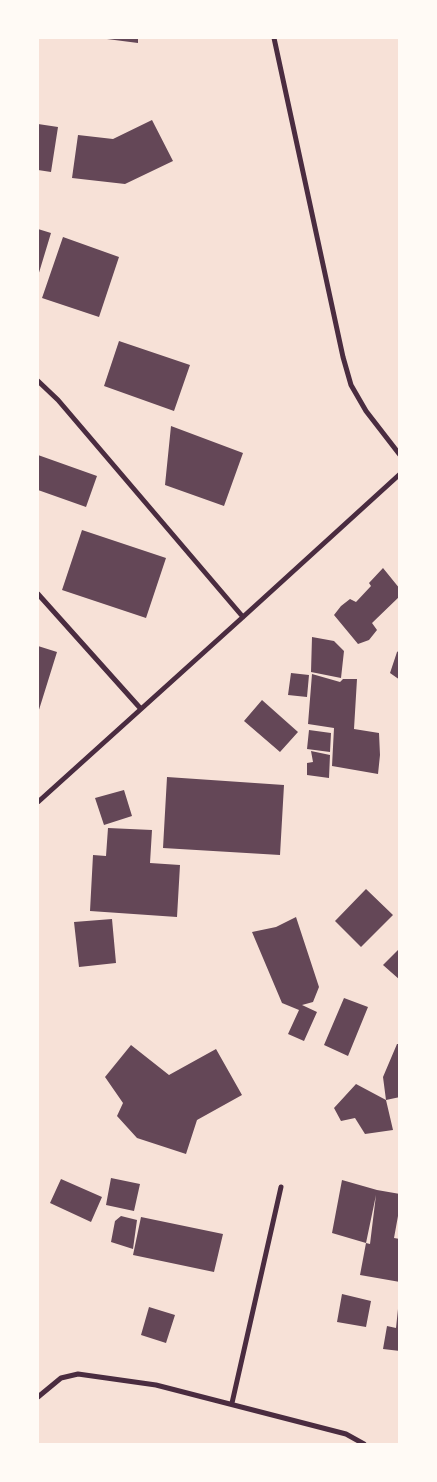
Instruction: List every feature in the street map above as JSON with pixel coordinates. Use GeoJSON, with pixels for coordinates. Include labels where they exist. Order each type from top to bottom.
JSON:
{"type":"FeatureCollection","features":[{"type":"Feature","properties":{"kind":"street"},"geometry":{"type":"LineString","coordinates":[[274,38],[343,357],[351,385],[366,411],[400,455]]}},
{"type":"Feature","properties":{"kind":"street"},"geometry":{"type":"LineString","coordinates":[[38,381],[58,400],[243,617]]}},
{"type":"Feature","properties":{"kind":"street"},"geometry":{"type":"LineString","coordinates":[[38,802],[400,474]]}},
{"type":"Feature","properties":{"kind":"street"},"geometry":{"type":"LineString","coordinates":[[38,594],[141,709]]}},
{"type":"Feature","properties":{"kind":"street"},"geometry":{"type":"LineString","coordinates":[[232,1403],[281,1187]]}},
{"type":"Feature","properties":{"kind":"street"},"geometry":{"type":"LineString","coordinates":[[38,1398],[62,1378],[78,1374],[156,1385],[232,1403],[346,1434],[364,1444]]}},
{"type":"Feature","properties":{"kind":"building"},"geometry":{"type":"Polygon","coordinates":[[[138,38],[138,43],[107,39],[138,38]]]}},
{"type":"Feature","properties":{"kind":"building"},"geometry":{"type":"Polygon","coordinates":[[[152,120],[173,161],[125,184],[72,178],[78,135],[113,139],[152,120]]]}},
{"type":"Feature","properties":{"kind":"building"},"geometry":{"type":"Polygon","coordinates":[[[38,124],[58,127],[51,172],[38,170],[38,124]]]}},
{"type":"Feature","properties":{"kind":"building"},"geometry":{"type":"Polygon","coordinates":[[[38,229],[51,233],[38,276],[38,229]]]}},
{"type":"Feature","properties":{"kind":"building"},"geometry":{"type":"Polygon","coordinates":[[[63,237],[119,257],[99,317],[42,298],[63,237]]]}},
{"type":"Feature","properties":{"kind":"building"},"geometry":{"type":"Polygon","coordinates":[[[119,341],[190,365],[174,411],[104,386],[119,341]]]}},
{"type":"Feature","properties":{"kind":"building"},"geometry":{"type":"Polygon","coordinates":[[[171,426],[243,453],[224,506],[165,485],[171,426]]]}},
{"type":"Feature","properties":{"kind":"building"},"geometry":{"type":"Polygon","coordinates":[[[38,455],[97,476],[86,507],[38,490],[38,455]]]}},
{"type":"Feature","properties":{"kind":"building"},"geometry":{"type":"Polygon","coordinates":[[[82,530],[166,558],[146,618],[62,590],[82,530]]]}},
{"type":"Feature","properties":{"kind":"building"},"geometry":{"type":"Polygon","coordinates":[[[383,568],[400,589],[400,596],[372,623],[377,630],[369,640],[358,644],[334,615],[350,599],[356,602],[371,586],[369,583],[383,568]]]}},
{"type":"Feature","properties":{"kind":"building"},"geometry":{"type":"Polygon","coordinates":[[[312,637],[334,641],[344,651],[341,678],[311,672],[312,637]]]}},
{"type":"Feature","properties":{"kind":"building"},"geometry":{"type":"Polygon","coordinates":[[[38,646],[57,652],[38,713],[38,646]]]}},
{"type":"Feature","properties":{"kind":"building"},"geometry":{"type":"Polygon","coordinates":[[[400,650],[400,680],[390,673],[397,652],[400,650]]]}},
{"type":"Feature","properties":{"kind":"building"},"geometry":{"type":"Polygon","coordinates":[[[291,673],[309,675],[307,697],[288,695],[291,673]]]}},
{"type":"Feature","properties":{"kind":"building"},"geometry":{"type":"Polygon","coordinates":[[[312,674],[340,682],[343,679],[357,679],[354,729],[379,733],[380,755],[378,774],[332,766],[334,728],[308,724],[312,674]]]}},
{"type":"Feature","properties":{"kind":"building"},"geometry":{"type":"Polygon","coordinates":[[[262,700],[298,732],[280,752],[244,721],[262,700]]]}},
{"type":"Feature","properties":{"kind":"building"},"geometry":{"type":"Polygon","coordinates":[[[309,730],[331,733],[330,752],[307,749],[309,730]]]}},
{"type":"Feature","properties":{"kind":"building"},"geometry":{"type":"Polygon","coordinates":[[[311,751],[330,755],[329,778],[307,775],[307,763],[313,762],[311,751]]]}},
{"type":"Feature","properties":{"kind":"building"},"geometry":{"type":"Polygon","coordinates":[[[167,777],[284,785],[280,855],[163,848],[167,777]]]}},
{"type":"Feature","properties":{"kind":"building"},"geometry":{"type":"Polygon","coordinates":[[[124,790],[132,816],[104,825],[95,798],[124,790]]]}},
{"type":"Feature","properties":{"kind":"building"},"geometry":{"type":"Polygon","coordinates":[[[108,828],[152,830],[150,863],[180,865],[177,917],[90,911],[93,855],[106,856],[108,828]]]}},
{"type":"Feature","properties":{"kind":"building"},"geometry":{"type":"Polygon","coordinates":[[[366,889],[393,915],[361,947],[335,921],[366,889]]]}},
{"type":"Feature","properties":{"kind":"building"},"geometry":{"type":"Polygon","coordinates":[[[296,917],[319,987],[313,1002],[302,1005],[317,1012],[304,1041],[288,1034],[299,1010],[282,1003],[252,932],[276,927],[296,917]]]}},
{"type":"Feature","properties":{"kind":"building"},"geometry":{"type":"Polygon","coordinates":[[[112,919],[116,963],[79,967],[74,922],[112,919]]]}},
{"type":"Feature","properties":{"kind":"building"},"geometry":{"type":"Polygon","coordinates":[[[400,948],[400,980],[383,965],[400,948]]]}},
{"type":"Feature","properties":{"kind":"building"},"geometry":{"type":"Polygon","coordinates":[[[344,998],[368,1007],[348,1056],[324,1045],[344,998]]]}},
{"type":"Feature","properties":{"kind":"building"},"geometry":{"type":"Polygon","coordinates":[[[397,1044],[400,1044],[400,1097],[386,1100],[383,1077],[397,1044]]]}},
{"type":"Feature","properties":{"kind":"building"},"geometry":{"type":"Polygon","coordinates":[[[131,1045],[169,1075],[216,1049],[242,1095],[197,1120],[186,1154],[137,1138],[117,1116],[123,1103],[105,1077],[131,1045]]]}},
{"type":"Feature","properties":{"kind":"building"},"geometry":{"type":"Polygon","coordinates":[[[356,1084],[386,1100],[393,1130],[365,1134],[355,1118],[341,1121],[334,1108],[356,1084]]]}},
{"type":"Feature","properties":{"kind":"building"},"geometry":{"type":"Polygon","coordinates":[[[111,1178],[140,1184],[134,1211],[106,1205],[111,1178]]]}},
{"type":"Feature","properties":{"kind":"building"},"geometry":{"type":"Polygon","coordinates":[[[61,1179],[102,1197],[91,1222],[50,1203],[61,1179]]]}},
{"type":"Feature","properties":{"kind":"building"},"geometry":{"type":"Polygon","coordinates":[[[342,1180],[377,1190],[400,1194],[400,1216],[398,1216],[394,1238],[400,1239],[400,1282],[360,1275],[366,1243],[332,1233],[342,1180]],[[376,1195],[366,1243],[370,1244],[376,1195]]]}},
{"type":"Feature","properties":{"kind":"building"},"geometry":{"type":"Polygon","coordinates":[[[121,1216],[137,1220],[133,1249],[111,1242],[115,1221],[121,1216]]]}},
{"type":"Feature","properties":{"kind":"building"},"geometry":{"type":"Polygon","coordinates":[[[141,1217],[223,1234],[214,1272],[133,1255],[141,1217]]]}},
{"type":"Feature","properties":{"kind":"building"},"geometry":{"type":"Polygon","coordinates":[[[342,1294],[371,1301],[366,1327],[337,1322],[342,1294]]]}},
{"type":"Feature","properties":{"kind":"building"},"geometry":{"type":"Polygon","coordinates":[[[149,1307],[175,1315],[166,1343],[141,1335],[149,1307]]]}},
{"type":"Feature","properties":{"kind":"building"},"geometry":{"type":"Polygon","coordinates":[[[398,1309],[400,1309],[400,1351],[383,1349],[387,1326],[396,1328],[398,1309]]]}}]}
